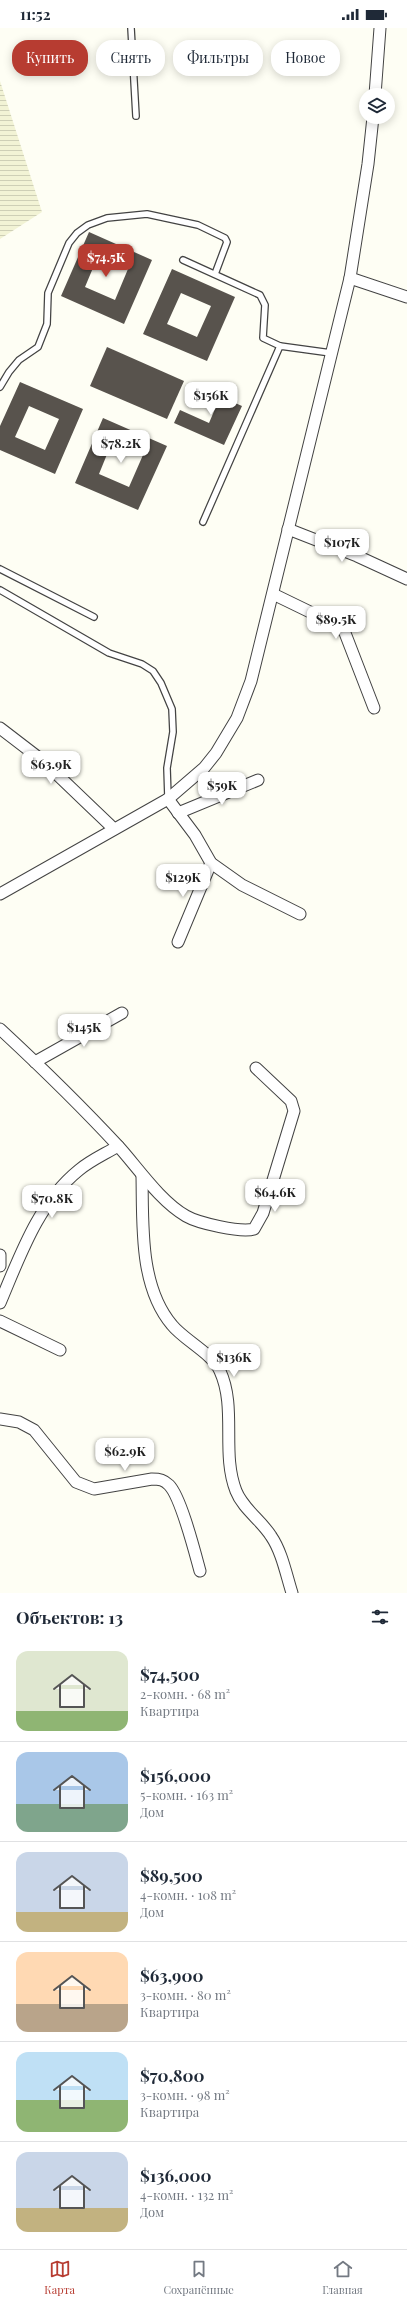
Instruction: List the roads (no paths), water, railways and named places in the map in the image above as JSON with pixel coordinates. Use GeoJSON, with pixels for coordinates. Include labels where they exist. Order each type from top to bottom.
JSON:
{"type":"FeatureCollection","features":[{"type":"Feature","properties":{"kind":"street"},"geometry":{"type":"LineString","coordinates":[[376,88],[380,28]]}},
{"type":"Feature","properties":{"kind":"street"},"geometry":{"type":"LineString","coordinates":[[0,894],[168,798],[204,768],[216,753],[237,718],[251,681],[350,278],[368,164],[372,124]]}},
{"type":"Feature","properties":{"kind":"street"},"geometry":{"type":"LineString","coordinates":[[350,278],[407,297]]}},
{"type":"Feature","properties":{"kind":"street"},"geometry":{"type":"LineString","coordinates":[[288,529],[406,575]]}},
{"type":"Feature","properties":{"kind":"street"},"geometry":{"type":"LineString","coordinates":[[273,594],[341,627],[345,633],[374,708]]}},
{"type":"Feature","properties":{"kind":"street"},"geometry":{"type":"LineString","coordinates":[[0,728],[43,761],[114,829]]}},
{"type":"Feature","properties":{"kind":"street"},"geometry":{"type":"LineString","coordinates":[[178,812],[258,780]]}},
{"type":"Feature","properties":{"kind":"street"},"geometry":{"type":"LineString","coordinates":[[168,798],[195,835],[211,863],[242,885],[300,914]]}},
{"type":"Feature","properties":{"kind":"street"},"geometry":{"type":"LineString","coordinates":[[178,942],[211,863]]}},
{"type":"Feature","properties":{"kind":"street"},"geometry":{"type":"LineString","coordinates":[[35,1062],[122,1013]]}},
{"type":"Feature","properties":{"kind":"street"},"geometry":{"type":"LineString","coordinates":[[0,1030],[35,1062],[118,1146],[142,1176],[186,1216],[198,1221],[244,1230],[254,1228],[263,1213],[294,1111],[291,1101],[256,1068]]}},
{"type":"Feature","properties":{"kind":"street"},"geometry":{"type":"LineString","coordinates":[[0,1303],[24,1246],[37,1220],[49,1204],[78,1171],[118,1146]]}},
{"type":"Feature","properties":{"kind":"street"},"geometry":{"type":"LineString","coordinates":[[142,1176],[143,1234],[151,1286],[156,1300],[172,1325],[220,1370],[230,1428],[231,1467],[236,1491],[247,1508],[271,1536],[279,1553],[292,1593]]}},
{"type":"Feature","properties":{"kind":"street"},"geometry":{"type":"LineString","coordinates":[[0,1254],[0,1266]]}},
{"type":"Feature","properties":{"kind":"street"},"geometry":{"type":"LineString","coordinates":[[0,1321],[60,1350]]}},
{"type":"Feature","properties":{"kind":"street"},"geometry":{"type":"LineString","coordinates":[[0,1419],[20,1422],[34,1430],[76,1482],[85,1487],[94,1489],[152,1479],[162,1480],[171,1486],[188,1526],[200,1571]]}},
{"type":"Feature","properties":{"kind":"lane"},"geometry":{"type":"LineString","coordinates":[[131,28],[136,116]]}},
{"type":"Feature","properties":{"kind":"lane"},"geometry":{"type":"LineString","coordinates":[[0,387],[9,372],[19,360],[38,347],[47,324],[48,293],[69,243],[77,233],[88,225],[107,218],[140,214],[165,217],[198,225],[225,238],[227,242],[215,274]]}},
{"type":"Feature","properties":{"kind":"lane"},"geometry":{"type":"LineString","coordinates":[[183,260],[260,296],[265,305],[263,338],[280,346],[331,353]]}},
{"type":"Feature","properties":{"kind":"lane"},"geometry":{"type":"LineString","coordinates":[[203,522],[280,346]]}},
{"type":"Feature","properties":{"kind":"lane"},"geometry":{"type":"LineString","coordinates":[[0,569],[94,617]]}},
{"type":"Feature","properties":{"kind":"lane"},"geometry":{"type":"LineString","coordinates":[[0,590],[109,653],[142,664],[153,671],[161,683],[172,709],[173,732],[167,768],[168,798]]}}]}
